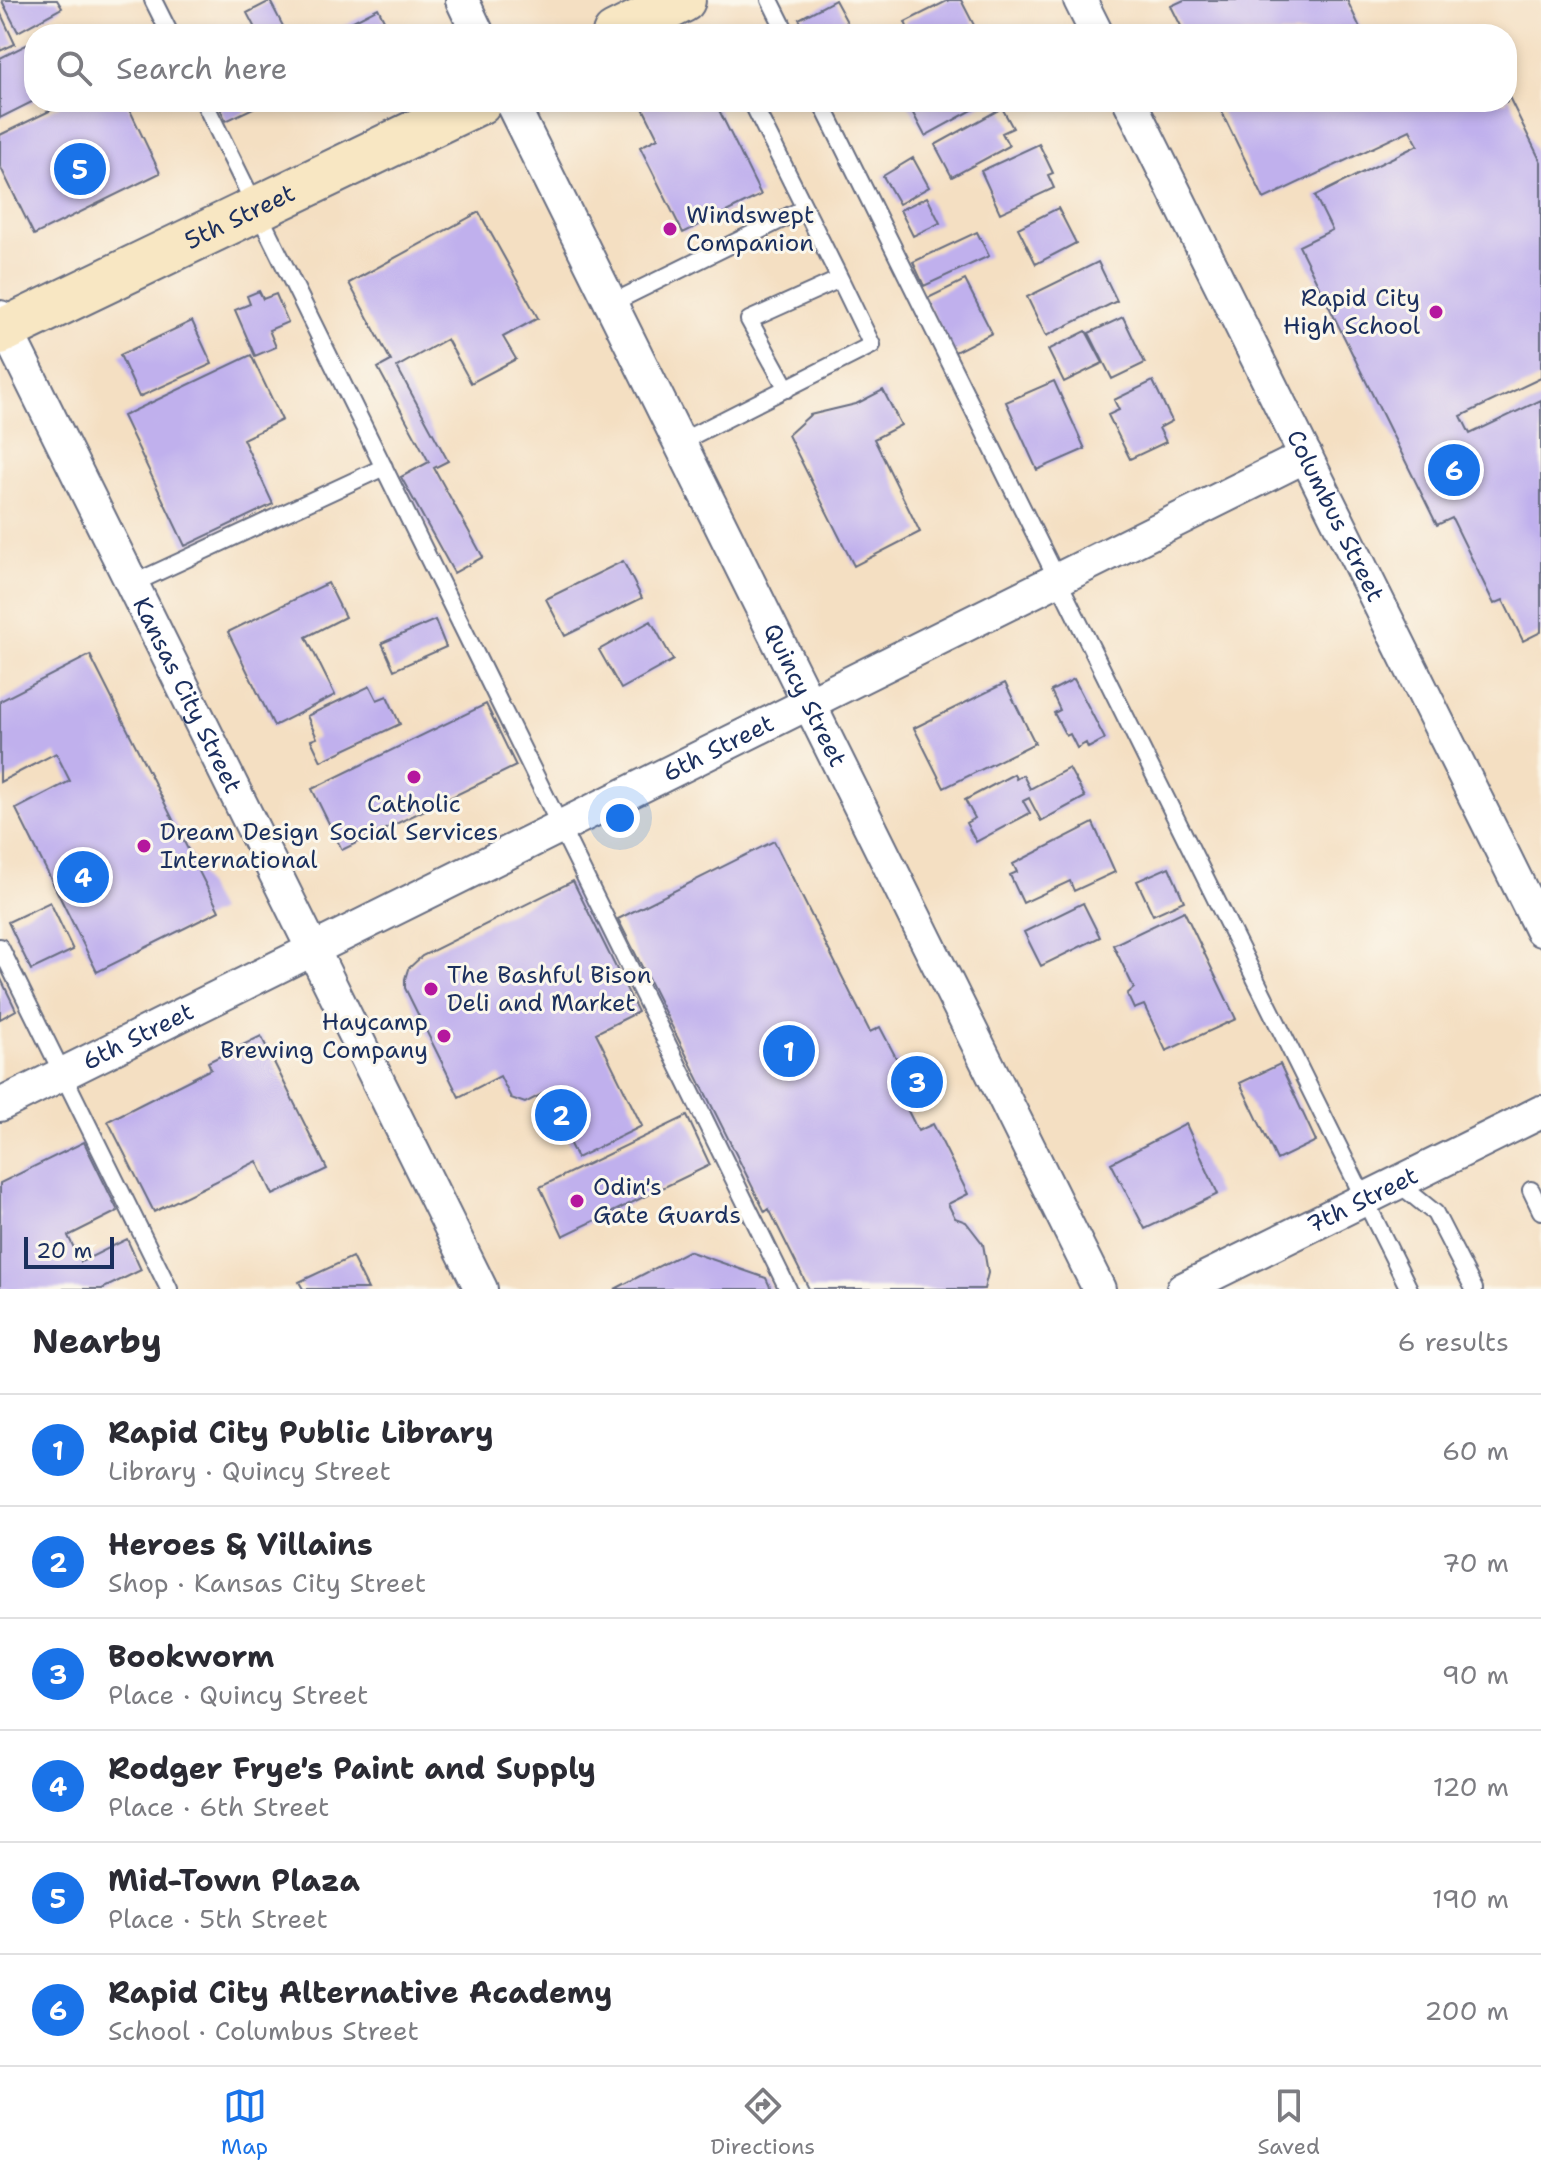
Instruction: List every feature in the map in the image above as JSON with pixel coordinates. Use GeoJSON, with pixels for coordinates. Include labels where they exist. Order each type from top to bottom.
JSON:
{"type":"FeatureCollection","features":[{"type":"Feature","properties":{"kind":"main road"},"geometry":{"type":"LineString","coordinates":[[635,24],[683,0]]}},
{"type":"Feature","properties":{"kind":"main road","name":"5th Street"},"geometry":{"type":"LineString","coordinates":[[2,326],[458,112]]}},
{"type":"Feature","properties":{"kind":"street"},"geometry":{"type":"LineString","coordinates":[[462,0],[473,24]]}},
{"type":"Feature","properties":{"kind":"street"},"geometry":{"type":"LineString","coordinates":[[1080,0],[1092,24]]}},
{"type":"Feature","properties":{"kind":"street","name":"Quincy Street"},"geometry":{"type":"LineString","coordinates":[[516,112],[1099,1289]]}},
{"type":"Feature","properties":{"kind":"street","name":"Columbus Street"},"geometry":{"type":"LineString","coordinates":[[1135,112],[1541,930]]}},
{"type":"Feature","properties":{"kind":"street","name":"Kansas City Street"},"geometry":{"type":"LineString","coordinates":[[2,326],[481,1289]]}},
{"type":"Feature","properties":{"kind":"street","name":"6th Street"},"geometry":{"type":"LineString","coordinates":[[0,1105],[1306,456]]}},
{"type":"Feature","properties":{"kind":"street","name":"7th Street"},"geometry":{"type":"LineString","coordinates":[[1183,1289],[1541,1112]]}},
{"type":"Feature","properties":{"kind":"lane"},"geometry":{"type":"LineString","coordinates":[[153,0],[165,24]]}},
{"type":"Feature","properties":{"kind":"lane"},"geometry":{"type":"LineString","coordinates":[[770,0],[782,24]]}},
{"type":"Feature","properties":{"kind":"lane"},"geometry":{"type":"LineString","coordinates":[[209,112],[788,1289]]}},
{"type":"Feature","properties":{"kind":"lane"},"geometry":{"type":"LineString","coordinates":[[680,442],[872,345],[757,112]]}},
{"type":"Feature","properties":{"kind":"lane"},"geometry":{"type":"LineString","coordinates":[[826,112],[1409,1289]]}},
{"type":"Feature","properties":{"kind":"lane"},"geometry":{"type":"LineString","coordinates":[[612,303],[805,208]]}},
{"type":"Feature","properties":{"kind":"lane"},"geometry":{"type":"LineString","coordinates":[[787,389],[749,320],[840,279]]}},
{"type":"Feature","properties":{"kind":"lane"},"geometry":{"type":"LineString","coordinates":[[132,584],[384,467]]}},
{"type":"Feature","properties":{"kind":"lane"},"geometry":{"type":"LineString","coordinates":[[0,947],[169,1289]]}},
{"type":"Feature","properties":{"kind":"lane"},"geometry":{"type":"LineString","coordinates":[[1398,1183],[1435,1213],[1474,1289]]}},
{"type":"Feature","properties":{"kind":"lane"},"geometry":{"type":"LineString","coordinates":[[1531,1190],[1541,1211]]}},
{"type":"Feature","properties":{"kind":"building"},"geometry":{"type":"Polygon","coordinates":[[[57,0],[62,8],[33,24],[24,24],[24,29],[18,32],[2,1],[57,0]]]}},
{"type":"Feature","properties":{"kind":"building"},"geometry":{"type":"Polygon","coordinates":[[[835,0],[848,24],[802,24],[799,19],[835,0]]]}},
{"type":"Feature","properties":{"kind":"building"},"geometry":{"type":"Polygon","coordinates":[[[949,0],[961,0],[973,24],[906,24],[949,0]]]}},
{"type":"Feature","properties":{"kind":"building"},"geometry":{"type":"Polygon","coordinates":[[[1184,0],[1347,0],[1358,24],[1180,24],[1171,6],[1184,0]]]}},
{"type":"Feature","properties":{"kind":"building"},"geometry":{"type":"Polygon","coordinates":[[[270,1],[282,24],[253,24],[247,13],[270,1]]]}},
{"type":"Feature","properties":{"kind":"building"},"geometry":{"type":"Polygon","coordinates":[[[378,8],[386,24],[347,24],[378,8]]]}},
{"type":"Feature","properties":{"kind":"building"},"geometry":{"type":"Polygon","coordinates":[[[0,12],[15,44],[0,51],[0,12]]]}},
{"type":"Feature","properties":{"kind":"building"},"geometry":{"type":"Polygon","coordinates":[[[24,46],[24,106],[0,118],[0,58],[24,46]]]}},
{"type":"Feature","properties":{"kind":"building"},"geometry":{"type":"Polygon","coordinates":[[[47,112],[131,112],[160,173],[34,235],[0,166],[0,135],[47,112]]]}},
{"type":"Feature","properties":{"kind":"building"},"geometry":{"type":"Polygon","coordinates":[[[222,112],[245,112],[226,121],[222,112]]]}},
{"type":"Feature","properties":{"kind":"building"},"geometry":{"type":"Polygon","coordinates":[[[645,112],[720,112],[761,195],[683,233],[640,147],[658,138],[645,112]]]}},
{"type":"Feature","properties":{"kind":"building"},"geometry":{"type":"Polygon","coordinates":[[[912,112],[969,112],[925,136],[912,112]]]}},
{"type":"Feature","properties":{"kind":"building"},"geometry":{"type":"Polygon","coordinates":[[[995,112],[1004,112],[1013,128],[1002,133],[1009,146],[952,177],[935,145],[995,112]]]}},
{"type":"Feature","properties":{"kind":"building","name":"Rapid City High School"},"geometry":{"type":"Polygon","coordinates":[[[1222,112],[1516,112],[1541,162],[1541,378],[1461,416],[1470,434],[1541,400],[1541,632],[1523,641],[1503,600],[1494,604],[1452,518],[1437,525],[1299,246],[1332,230],[1315,196],[1418,145],[1410,130],[1264,199],[1222,112]]]}},
{"type":"Feature","properties":{"kind":"building"},"geometry":{"type":"Polygon","coordinates":[[[1039,144],[1053,173],[1048,175],[1054,188],[1000,213],[981,171],[1039,144]]]}},
{"type":"Feature","properties":{"kind":"building"},"geometry":{"type":"Polygon","coordinates":[[[913,158],[929,187],[899,204],[883,176],[913,158]]]}},
{"type":"Feature","properties":{"kind":"building"},"geometry":{"type":"Polygon","coordinates":[[[927,197],[940,223],[913,236],[900,210],[927,197]]]}},
{"type":"Feature","properties":{"kind":"building"},"geometry":{"type":"Polygon","coordinates":[[[1058,208],[1076,243],[1036,264],[1018,228],[1058,208]]]}},
{"type":"Feature","properties":{"kind":"building"},"geometry":{"type":"Polygon","coordinates":[[[479,212],[538,318],[503,337],[516,359],[471,383],[447,339],[397,367],[448,461],[434,468],[483,557],[454,573],[401,477],[429,462],[378,368],[391,361],[349,283],[479,212]]]}},
{"type":"Feature","properties":{"kind":"building"},"geometry":{"type":"Polygon","coordinates":[[[977,232],[989,256],[924,286],[913,262],[977,232]]]}},
{"type":"Feature","properties":{"kind":"building"},"geometry":{"type":"Polygon","coordinates":[[[1098,262],[1117,301],[1046,336],[1027,297],[1098,262]]]}},
{"type":"Feature","properties":{"kind":"building"},"geometry":{"type":"Polygon","coordinates":[[[965,280],[992,333],[953,353],[926,299],[965,280]]]}},
{"type":"Feature","properties":{"kind":"building"},"geometry":{"type":"Polygon","coordinates":[[[259,291],[263,299],[276,294],[288,322],[269,330],[276,347],[255,356],[235,310],[250,304],[247,296],[259,291]]]}},
{"type":"Feature","properties":{"kind":"building"},"geometry":{"type":"Polygon","coordinates":[[[1123,317],[1145,363],[1112,379],[1089,333],[1123,317]]]}},
{"type":"Feature","properties":{"kind":"building"},"geometry":{"type":"Polygon","coordinates":[[[192,321],[212,364],[139,397],[120,355],[192,321]]]}},
{"type":"Feature","properties":{"kind":"building"},"geometry":{"type":"Polygon","coordinates":[[[1086,331],[1103,363],[1064,382],[1048,350],[1086,331]]]}},
{"type":"Feature","properties":{"kind":"building"},"geometry":{"type":"Polygon","coordinates":[[[251,355],[282,420],[243,439],[273,504],[185,546],[123,416],[251,355]]]}},
{"type":"Feature","properties":{"kind":"building"},"geometry":{"type":"Polygon","coordinates":[[[1054,381],[1085,449],[1037,470],[1006,402],[1054,381]]]}},
{"type":"Feature","properties":{"kind":"building"},"geometry":{"type":"Polygon","coordinates":[[[1153,381],[1172,421],[1159,428],[1166,442],[1130,459],[1108,415],[1119,410],[1114,400],[1153,381]]]}},
{"type":"Feature","properties":{"kind":"building"},"geometry":{"type":"Polygon","coordinates":[[[883,390],[901,425],[874,439],[920,532],[854,566],[788,435],[810,415],[856,404],[883,390]]]}},
{"type":"Feature","properties":{"kind":"building"},"geometry":{"type":"Polygon","coordinates":[[[623,561],[642,598],[565,636],[546,599],[623,561]]]}},
{"type":"Feature","properties":{"kind":"building"},"geometry":{"type":"Polygon","coordinates":[[[328,583],[345,617],[306,637],[335,695],[274,726],[228,632],[328,583]]]}},
{"type":"Feature","properties":{"kind":"building"},"geometry":{"type":"Polygon","coordinates":[[[435,620],[446,647],[394,670],[382,643],[435,620]]]}},
{"type":"Feature","properties":{"kind":"building"},"geometry":{"type":"Polygon","coordinates":[[[651,621],[673,660],[621,689],[599,650],[651,621]]]}},
{"type":"Feature","properties":{"kind":"building"},"geometry":{"type":"Polygon","coordinates":[[[90,655],[219,911],[97,972],[16,809],[70,781],[56,753],[0,782],[0,701],[90,655]]]}},
{"type":"Feature","properties":{"kind":"building"},"geometry":{"type":"Polygon","coordinates":[[[1074,679],[1105,739],[1088,748],[1086,743],[1077,748],[1070,734],[1066,736],[1054,713],[1060,710],[1051,691],[1074,679]]]}},
{"type":"Feature","properties":{"kind":"building"},"geometry":{"type":"Polygon","coordinates":[[[1005,683],[1035,743],[944,788],[914,728],[1005,683]]]}},
{"type":"Feature","properties":{"kind":"building"},"geometry":{"type":"Polygon","coordinates":[[[370,686],[377,700],[387,696],[400,724],[321,761],[311,740],[317,738],[307,716],[370,686]]]}},
{"type":"Feature","properties":{"kind":"building","name":"Catholic Social Services"},"geometry":{"type":"Polygon","coordinates":[[[486,704],[516,766],[342,850],[312,789],[486,704]]]}},
{"type":"Feature","properties":{"kind":"building"},"geometry":{"type":"Polygon","coordinates":[[[1069,768],[1085,797],[1041,821],[1029,798],[1023,801],[1030,813],[976,842],[966,823],[975,818],[965,800],[1014,774],[1016,779],[1023,775],[1030,789],[1069,768]]]}},
{"type":"Feature","properties":{"kind":"building"},"geometry":{"type":"Polygon","coordinates":[[[1093,823],[1115,872],[1074,891],[1070,881],[1023,903],[1010,875],[1017,872],[1013,864],[1093,823]]]}},
{"type":"Feature","properties":{"kind":"building"},"geometry":{"type":"Polygon","coordinates":[[[774,841],[870,1032],[880,1027],[903,1071],[891,1077],[918,1131],[933,1124],[968,1194],[948,1204],[955,1218],[966,1222],[983,1244],[988,1273],[984,1289],[809,1289],[769,1209],[765,1212],[618,919],[774,841]]]}},
{"type":"Feature","properties":{"kind":"building"},"geometry":{"type":"Polygon","coordinates":[[[1169,867],[1184,901],[1153,915],[1137,881],[1169,867]]]}},
{"type":"Feature","properties":{"kind":"building"},"geometry":{"type":"Polygon","coordinates":[[[573,881],[638,1012],[596,1033],[642,1126],[577,1158],[544,1093],[525,1103],[511,1098],[500,1076],[459,1097],[405,988],[408,969],[422,956],[573,881]]]}},
{"type":"Feature","properties":{"kind":"building"},"geometry":{"type":"Polygon","coordinates":[[[50,902],[73,950],[31,970],[8,922],[50,902]]]}},
{"type":"Feature","properties":{"kind":"building"},"geometry":{"type":"Polygon","coordinates":[[[1083,903],[1100,937],[1041,966],[1024,932],[1083,903]]]}},
{"type":"Feature","properties":{"kind":"building"},"geometry":{"type":"Polygon","coordinates":[[[1184,911],[1236,1019],[1166,1051],[1144,1005],[1134,1009],[1127,994],[1134,988],[1113,945],[1184,911]]]}},
{"type":"Feature","properties":{"kind":"building"},"geometry":{"type":"Polygon","coordinates":[[[0,977],[16,1010],[0,1019],[0,977]]]}},
{"type":"Feature","properties":{"kind":"building"},"geometry":{"type":"Polygon","coordinates":[[[261,1036],[327,1169],[273,1195],[257,1161],[154,1212],[108,1121],[211,1069],[208,1062],[261,1036]]]}},
{"type":"Feature","properties":{"kind":"building"},"geometry":{"type":"Polygon","coordinates":[[[1280,1064],[1316,1141],[1277,1160],[1240,1083],[1280,1064]]]}},
{"type":"Feature","properties":{"kind":"building"},"geometry":{"type":"Polygon","coordinates":[[[687,1116],[710,1165],[563,1236],[540,1187],[687,1116]]]}},
{"type":"Feature","properties":{"kind":"building"},"geometry":{"type":"Polygon","coordinates":[[[1186,1124],[1218,1194],[1145,1229],[1111,1163],[1186,1124]]]}},
{"type":"Feature","properties":{"kind":"building"},"geometry":{"type":"Polygon","coordinates":[[[84,1142],[118,1211],[68,1236],[81,1262],[127,1239],[141,1270],[102,1289],[0,1289],[0,1183],[84,1142]]]}},
{"type":"Feature","properties":{"kind":"building"},"geometry":{"type":"Polygon","coordinates":[[[688,1251],[766,1278],[771,1289],[615,1289],[688,1251]]]}},
{"type":"Feature","properties":{"kind":"building"},"geometry":{"type":"Polygon","coordinates":[[[352,1257],[368,1289],[303,1289],[299,1282],[352,1257]]]}},
{"type":"Feature","properties":{"kind":"place","name":"Mid-Town Plaza"},"geometry":{"type":"Point","coordinates":[80,169]}},
{"type":"Feature","properties":{"kind":"place","name":"Windswept Companion"},"geometry":{"type":"Point","coordinates":[670,229]}},
{"type":"Feature","properties":{"kind":"place","name":"Rapid City High School"},"geometry":{"type":"Point","coordinates":[1436,312]}},
{"type":"Feature","properties":{"kind":"place","name":"Rapid City Alternative Academy"},"geometry":{"type":"Point","coordinates":[1454,470]}},
{"type":"Feature","properties":{"kind":"place","name":"Catholic Social Services"},"geometry":{"type":"Point","coordinates":[414,777]}},
{"type":"Feature","properties":{"kind":"place","name":"Dream Design International"},"geometry":{"type":"Point","coordinates":[144,846]}},
{"type":"Feature","properties":{"kind":"place","name":"Rodger Frye's Paint and Supply"},"geometry":{"type":"Point","coordinates":[83,877]}},
{"type":"Feature","properties":{"kind":"place","name":"The Bashful Bison Deli and Market"},"geometry":{"type":"Point","coordinates":[431,989]}},
{"type":"Feature","properties":{"kind":"place","name":"Haycamp Brewing Company"},"geometry":{"type":"Point","coordinates":[444,1036]}},
{"type":"Feature","properties":{"kind":"place","name":"Rapid City Public Library"},"geometry":{"type":"Point","coordinates":[789,1051]}},
{"type":"Feature","properties":{"kind":"place","name":"Bookworm"},"geometry":{"type":"Point","coordinates":[917,1082]}},
{"type":"Feature","properties":{"kind":"place","name":"Heroes & Villains"},"geometry":{"type":"Point","coordinates":[561,1115]}},
{"type":"Feature","properties":{"kind":"place","name":"Odin's Gate Guards"},"geometry":{"type":"Point","coordinates":[577,1201]}}]}
